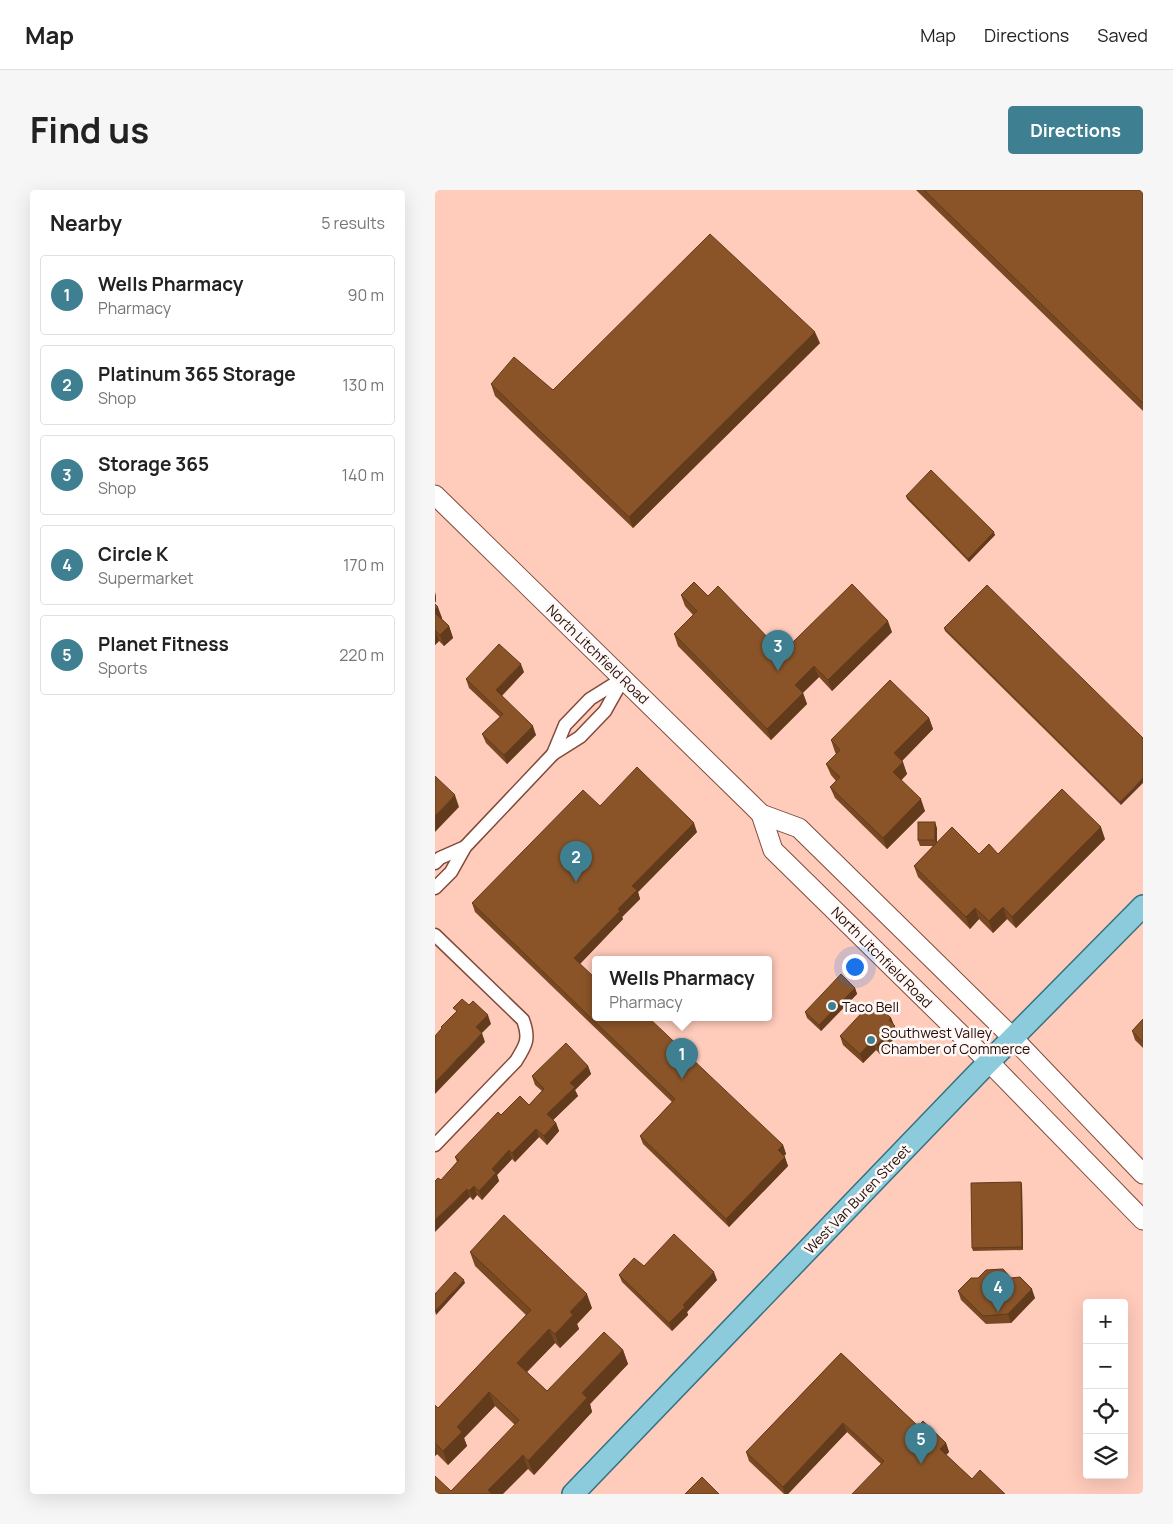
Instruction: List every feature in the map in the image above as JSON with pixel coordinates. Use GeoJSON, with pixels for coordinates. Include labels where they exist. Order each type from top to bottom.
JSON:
{"type":"FeatureCollection","features":[{"type":"Feature","properties":{"kind":"main road","name":"North Litchfield Road"},"geometry":{"type":"LineString","coordinates":[[435,495],[761,814],[799,828],[1013,1038],[1143,1174]]}},
{"type":"Feature","properties":{"kind":"main road","name":"North Litchfield Road"},"geometry":{"type":"LineString","coordinates":[[761,814],[773,850],[989,1062],[1143,1220]]}},
{"type":"Feature","properties":{"kind":"main road","name":"West Van Buren Street"},"geometry":{"type":"LineString","coordinates":[[573,1494],[989,1062],[1143,906]]}},
{"type":"Feature","properties":{"kind":"street"},"geometry":{"type":"LineString","coordinates":[[553,754],[565,725],[590,699],[623,679]]}},
{"type":"Feature","properties":{"kind":"street"},"geometry":{"type":"LineString","coordinates":[[435,888],[451,872],[465,847],[553,754],[580,737],[605,711],[623,679]]}},
{"type":"Feature","properties":{"kind":"street"},"geometry":{"type":"LineString","coordinates":[[435,863],[440,858],[465,847]]}},
{"type":"Feature","properties":{"kind":"street"},"geometry":{"type":"LineString","coordinates":[[435,935],[523,1020],[527,1039],[524,1049],[516,1061],[435,1145]]}},
{"type":"Feature","properties":{"kind":"building"},"geometry":{"type":"Polygon","coordinates":[[[924,190],[1143,190],[1143,403],[924,190]]]}},
{"type":"Feature","properties":{"kind":"building"},"geometry":{"type":"Polygon","coordinates":[[[710,234],[815,332],[629,517],[491,384],[514,357],[553,390],[710,234]]]}},
{"type":"Feature","properties":{"kind":"building"},"geometry":{"type":"Polygon","coordinates":[[[931,470],[994,532],[968,559],[906,496],[931,470]]]}},
{"type":"Feature","properties":{"kind":"building"},"geometry":{"type":"Polygon","coordinates":[[[694,582],[708,596],[718,586],[775,645],[786,635],[793,642],[852,584],[888,621],[828,680],[814,666],[795,685],[803,693],[767,729],[674,634],[697,611],[681,595],[694,582]]]}},
{"type":"Feature","properties":{"kind":"building"},"geometry":{"type":"Polygon","coordinates":[[[987,585],[1143,738],[1143,778],[1120,802],[944,628],[987,585]]]}},
{"type":"Feature","properties":{"kind":"building"},"geometry":{"type":"Polygon","coordinates":[[[435,613],[449,626],[440,635],[435,630],[435,613]]]}},
{"type":"Feature","properties":{"kind":"building"},"geometry":{"type":"Polygon","coordinates":[[[499,644],[521,664],[496,690],[533,726],[504,755],[482,734],[503,714],[466,679],[499,644]]]}},
{"type":"Feature","properties":{"kind":"building"},"geometry":{"type":"Polygon","coordinates":[[[890,680],[929,718],[894,753],[903,762],[893,772],[921,799],[883,838],[830,787],[840,777],[826,764],[840,750],[831,740],[890,680]]]}},
{"type":"Feature","properties":{"kind":"building"},"geometry":{"type":"Polygon","coordinates":[[[637,767],[694,823],[632,886],[637,890],[618,909],[620,911],[574,958],[592,975],[592,1019],[472,903],[583,790],[600,806],[637,767]]]}},
{"type":"Feature","properties":{"kind":"building"},"geometry":{"type":"Polygon","coordinates":[[[435,776],[455,795],[435,816],[435,776]]]}},
{"type":"Feature","properties":{"kind":"building"},"geometry":{"type":"Polygon","coordinates":[[[1062,789],[1101,827],[1012,917],[1003,907],[989,921],[975,908],[966,917],[914,866],[952,827],[979,854],[989,844],[998,854],[1062,789]]]}},
{"type":"Feature","properties":{"kind":"building"},"geometry":{"type":"Polygon","coordinates":[[[918,822],[935,822],[935,840],[918,840],[918,822]]]}},
{"type":"Feature","properties":{"kind":"building","name":"Taco Bell"},"geometry":{"type":"Polygon","coordinates":[[[841,974],[855,988],[819,1025],[805,1012],[841,974]]]}},
{"type":"Feature","properties":{"kind":"building"},"geometry":{"type":"Polygon","coordinates":[[[462,999],[469,1005],[473,1001],[488,1015],[476,1027],[482,1033],[435,1082],[435,1036],[457,1011],[453,1008],[462,999]]]}},
{"type":"Feature","properties":{"kind":"building","name":"Southwest Valley Chamber of Commerce"},"geometry":{"type":"Polygon","coordinates":[[[871,1003],[877,1009],[879,1007],[891,1018],[889,1020],[895,1026],[877,1045],[872,1041],[860,1054],[840,1036],[871,1003]]]}},
{"type":"Feature","properties":{"kind":"building"},"geometry":{"type":"Polygon","coordinates":[[[1143,1019],[1143,1042],[1132,1031],[1143,1019]]]}},
{"type":"Feature","properties":{"kind":"building"},"geometry":{"type":"Polygon","coordinates":[[[594,1021],[652,1021],[783,1145],[778,1150],[785,1157],[726,1219],[640,1136],[675,1099],[594,1021]]]}},
{"type":"Feature","properties":{"kind":"building"},"geometry":{"type":"Polygon","coordinates":[[[566,1043],[588,1066],[570,1083],[575,1087],[547,1114],[556,1123],[544,1136],[536,1129],[512,1153],[509,1150],[492,1169],[496,1173],[479,1191],[474,1186],[469,1191],[467,1189],[435,1220],[435,1181],[438,1178],[441,1180],[459,1160],[455,1157],[498,1112],[501,1115],[520,1096],[529,1105],[544,1089],[532,1076],[566,1043]]]}},
{"type":"Feature","properties":{"kind":"building"},"geometry":{"type":"Polygon","coordinates":[[[1021,1182],[1022,1247],[972,1248],[971,1183],[1021,1182]]]}},
{"type":"Feature","properties":{"kind":"building"},"geometry":{"type":"Polygon","coordinates":[[[504,1215],[587,1294],[570,1312],[573,1315],[555,1334],[549,1329],[517,1363],[547,1391],[604,1332],[623,1350],[582,1393],[587,1398],[528,1461],[523,1455],[488,1490],[492,1494],[435,1494],[435,1476],[451,1491],[519,1420],[489,1392],[457,1427],[462,1432],[443,1451],[435,1443],[435,1405],[438,1408],[531,1310],[470,1252],[504,1215]]]}},
{"type":"Feature","properties":{"kind":"building"},"geometry":{"type":"Polygon","coordinates":[[[674,1234],[714,1272],[669,1323],[619,1275],[634,1258],[644,1266],[674,1234]]]}},
{"type":"Feature","properties":{"kind":"building"},"geometry":{"type":"Polygon","coordinates":[[[1003,1269],[1011,1278],[1020,1277],[1032,1289],[1008,1314],[983,1316],[958,1291],[971,1278],[978,1278],[986,1270],[1003,1269]]]}},
{"type":"Feature","properties":{"kind":"building"},"geometry":{"type":"Polygon","coordinates":[[[455,1272],[464,1280],[435,1311],[435,1294],[455,1272]]]}},
{"type":"Feature","properties":{"kind":"building"},"geometry":{"type":"Polygon","coordinates":[[[841,1353],[918,1426],[923,1421],[946,1443],[940,1449],[972,1479],[980,1470],[1005,1494],[852,1494],[884,1461],[843,1423],[783,1487],[746,1452],[841,1353]]]}},
{"type":"Feature","properties":{"kind":"building"},"geometry":{"type":"Polygon","coordinates":[[[702,1477],[719,1494],[685,1494],[702,1477]]]}},
{"type":"Feature","properties":{"kind":"place","name":"Storage 365"},"geometry":{"type":"Point","coordinates":[778,671]}},
{"type":"Feature","properties":{"kind":"place","name":"Platinum 365 Storage"},"geometry":{"type":"Point","coordinates":[576,882]}},
{"type":"Feature","properties":{"kind":"place","name":"Taco Bell"},"geometry":{"type":"Point","coordinates":[832,1006]}},
{"type":"Feature","properties":{"kind":"place","name":"Southwest Valley Chamber of Commerce"},"geometry":{"type":"Point","coordinates":[871,1040]}},
{"type":"Feature","properties":{"kind":"place","name":"Wells Pharmacy"},"geometry":{"type":"Point","coordinates":[682,1079]}},
{"type":"Feature","properties":{"kind":"place","name":"Circle K"},"geometry":{"type":"Point","coordinates":[998,1312]}},
{"type":"Feature","properties":{"kind":"place","name":"Planet Fitness"},"geometry":{"type":"Point","coordinates":[921,1464]}}]}
